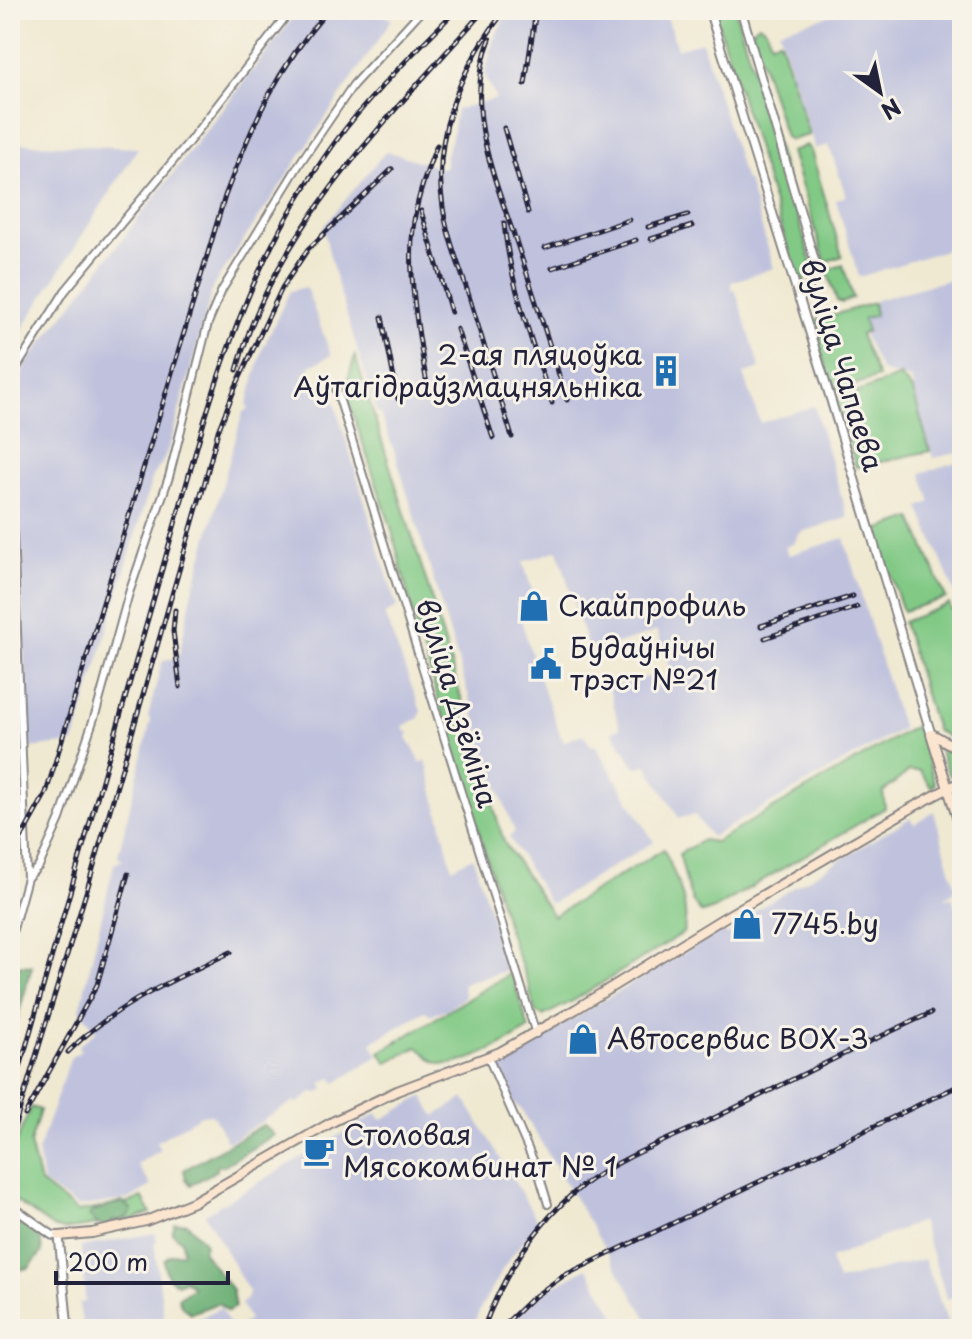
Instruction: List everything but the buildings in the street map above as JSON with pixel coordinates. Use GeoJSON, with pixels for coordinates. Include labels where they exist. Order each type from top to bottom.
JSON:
{"type":"FeatureCollection","features":[{"type":"Feature","properties":{"kind":"main road"},"geometry":{"type":"LineString","coordinates":[[931,734],[962,751]]}},
{"type":"Feature","properties":{"kind":"main road","name":"вуліца Чапаева"},"geometry":{"type":"LineString","coordinates":[[931,734],[962,833]]}},
{"type":"Feature","properties":{"kind":"main road"},"geometry":{"type":"LineString","coordinates":[[59,1236],[92,1233],[146,1221],[193,1202],[334,1121],[397,1091],[488,1057],[536,1034],[683,942],[962,781]]}},
{"type":"Feature","properties":{"kind":"street"},"geometry":{"type":"LineString","coordinates":[[10,386],[12,375],[65,291],[188,143],[291,10]]}},
{"type":"Feature","properties":{"kind":"street"},"geometry":{"type":"LineString","coordinates":[[27,878],[39,866],[60,819],[97,709],[129,593],[169,477],[208,323],[222,290],[300,163],[353,85],[422,10]]}},
{"type":"Feature","properties":{"kind":"street","name":"вуліца Чапаева"},"geometry":{"type":"LineString","coordinates":[[709,10],[931,734]]}},
{"type":"Feature","properties":{"kind":"street"},"geometry":{"type":"LineString","coordinates":[[741,10],[817,269],[799,300]]}},
{"type":"Feature","properties":{"kind":"street","name":"вуліца Дзёміна"},"geometry":{"type":"LineString","coordinates":[[335,385],[536,1034]]}},
{"type":"Feature","properties":{"kind":"street"},"geometry":{"type":"LineString","coordinates":[[10,460],[27,878],[10,940]]}},
{"type":"Feature","properties":{"kind":"street"},"geometry":{"type":"LineString","coordinates":[[488,1057],[539,1174],[548,1204]]}},
{"type":"Feature","properties":{"kind":"street"},"geometry":{"type":"LineString","coordinates":[[10,1205],[52,1235],[59,1236],[68,1329]]}},
{"type":"Feature","properties":{"kind":"shaded area"},"geometry":{"type":"Polygon","coordinates":[[[299,10],[372,10],[392,19],[213,286],[171,441],[153,475],[74,743],[29,748],[13,437],[23,368],[299,10]]]}},
{"type":"Feature","properties":{"kind":"shaded area"},"geometry":{"type":"Polygon","coordinates":[[[508,10],[665,10],[677,49],[702,42],[774,268],[731,282],[760,368],[744,374],[760,423],[814,406],[848,518],[801,532],[793,544],[785,547],[789,555],[844,538],[902,729],[711,837],[695,815],[679,818],[647,765],[636,767],[612,731],[620,728],[609,688],[659,674],[661,682],[673,678],[657,631],[589,653],[558,550],[523,562],[534,596],[516,603],[563,742],[583,734],[591,746],[595,745],[654,842],[550,904],[509,837],[515,832],[490,766],[396,456],[377,413],[323,227],[386,151],[446,167],[445,157],[456,110],[496,99],[485,75],[493,41],[508,10]]]}},
{"type":"Feature","properties":{"kind":"shaded area"},"geometry":{"type":"Polygon","coordinates":[[[849,10],[962,10],[962,245],[859,277],[836,200],[846,196],[829,145],[815,149],[779,30],[849,10]]]}},
{"type":"Feature","properties":{"kind":"shaded area"},"geometry":{"type":"Polygon","coordinates":[[[10,143],[138,148],[20,333],[10,333],[10,143]]]}},
{"type":"Feature","properties":{"kind":"shaded area"},"geometry":{"type":"Polygon","coordinates":[[[962,276],[962,452],[933,458],[911,379],[881,371],[857,321],[876,300],[962,276]]]}},
{"type":"Feature","properties":{"kind":"shaded area"},"geometry":{"type":"Polygon","coordinates":[[[306,287],[331,355],[309,367],[310,371],[303,375],[311,389],[328,381],[397,608],[384,614],[421,711],[419,718],[403,726],[409,732],[407,737],[421,763],[426,760],[452,868],[473,857],[508,970],[462,984],[465,996],[448,1009],[431,1015],[425,1011],[371,1043],[378,1056],[336,1083],[332,1077],[321,1083],[325,1089],[313,1092],[297,1104],[294,1101],[232,1140],[227,1141],[212,1114],[201,1115],[156,1142],[161,1150],[137,1164],[151,1186],[129,1199],[78,1207],[43,1183],[38,1150],[71,1057],[81,1051],[78,1046],[96,1031],[80,1010],[114,864],[123,860],[118,856],[162,662],[179,656],[192,594],[243,412],[249,409],[247,406],[262,350],[290,291],[306,287]]]}},
{"type":"Feature","properties":{"kind":"shaded area"},"geometry":{"type":"Polygon","coordinates":[[[962,460],[962,610],[919,507],[931,502],[921,473],[962,460]]]}},
{"type":"Feature","properties":{"kind":"shaded area"},"geometry":{"type":"Polygon","coordinates":[[[934,811],[956,890],[944,898],[952,897],[962,925],[962,1294],[947,1299],[921,1221],[830,1259],[838,1281],[924,1259],[949,1326],[962,1323],[962,1329],[653,1329],[520,1107],[512,1103],[498,1063],[721,931],[729,935],[748,922],[756,910],[910,818],[914,824],[934,811]]]}},
{"type":"Feature","properties":{"kind":"shaded area"},"geometry":{"type":"Polygon","coordinates":[[[423,1096],[435,1116],[464,1098],[538,1221],[505,1265],[472,1329],[233,1329],[249,1320],[241,1304],[249,1292],[205,1214],[377,1113],[381,1120],[423,1096]]]}},
{"type":"Feature","properties":{"kind":"shaded area"},"geometry":{"type":"Polygon","coordinates":[[[155,1233],[164,1318],[137,1321],[137,1329],[83,1329],[79,1303],[85,1302],[81,1247],[155,1233]]]}},
{"type":"Feature","properties":{"kind":"shaded area"},"geometry":{"type":"Polygon","coordinates":[[[587,1268],[623,1329],[504,1329],[545,1291],[587,1268]]]}},
{"type":"Feature","properties":{"kind":"shaded area"},"geometry":{"type":"Polygon","coordinates":[[[221,1307],[231,1329],[179,1329],[221,1307]]]}},
{"type":"Feature","properties":{"kind":"green space"},"geometry":{"type":"Polygon","coordinates":[[[714,10],[735,10],[812,264],[802,285],[799,285],[714,10]]]}},
{"type":"Feature","properties":{"kind":"green space"},"geometry":{"type":"Polygon","coordinates":[[[759,24],[766,29],[771,42],[780,40],[809,135],[790,140],[785,137],[752,30],[759,24]]]}},
{"type":"Feature","properties":{"kind":"green space"},"geometry":{"type":"Polygon","coordinates":[[[806,145],[811,151],[842,256],[825,262],[791,152],[806,145]]]}},
{"type":"Feature","properties":{"kind":"green space"},"geometry":{"type":"Polygon","coordinates":[[[843,265],[853,298],[842,303],[837,301],[827,270],[843,265]]]}},
{"type":"Feature","properties":{"kind":"green space"},"geometry":{"type":"Polygon","coordinates":[[[873,303],[875,315],[863,319],[867,331],[860,335],[878,377],[833,392],[813,321],[873,303]]]}},
{"type":"Feature","properties":{"kind":"green space"},"geometry":{"type":"Polygon","coordinates":[[[355,356],[504,842],[553,916],[664,849],[684,901],[683,933],[543,1016],[535,1012],[510,935],[414,619],[391,527],[345,390],[355,356]]]}},
{"type":"Feature","properties":{"kind":"green space"},"geometry":{"type":"Polygon","coordinates":[[[900,376],[913,391],[930,451],[856,467],[837,400],[900,376]]]}},
{"type":"Feature","properties":{"kind":"green space"},"geometry":{"type":"Polygon","coordinates":[[[912,518],[946,598],[903,611],[877,535],[880,529],[912,518]]]}},
{"type":"Feature","properties":{"kind":"green space"},"geometry":{"type":"Polygon","coordinates":[[[949,604],[962,635],[962,745],[936,730],[903,622],[949,604]]]}},
{"type":"Feature","properties":{"kind":"green space"},"geometry":{"type":"Polygon","coordinates":[[[917,725],[935,785],[931,787],[920,771],[909,771],[883,792],[885,808],[714,909],[702,913],[690,893],[679,854],[703,840],[715,842],[917,725]]]}},
{"type":"Feature","properties":{"kind":"green space"},"geometry":{"type":"Polygon","coordinates":[[[939,748],[962,757],[962,777],[954,779],[948,774],[939,748]]]}},
{"type":"Feature","properties":{"kind":"green space"},"geometry":{"type":"Polygon","coordinates":[[[13,965],[32,966],[10,1045],[10,970],[13,965]]]}},
{"type":"Feature","properties":{"kind":"green space"},"geometry":{"type":"Polygon","coordinates":[[[511,973],[529,1029],[458,1063],[438,1063],[417,1047],[387,1063],[380,1052],[511,973]]]}},
{"type":"Feature","properties":{"kind":"green space"},"geometry":{"type":"Polygon","coordinates":[[[31,1107],[40,1110],[30,1144],[40,1183],[78,1212],[129,1203],[142,1197],[151,1213],[134,1219],[64,1230],[53,1227],[10,1197],[10,1157],[31,1107]]]}},
{"type":"Feature","properties":{"kind":"green space"},"geometry":{"type":"Polygon","coordinates":[[[263,1125],[274,1135],[223,1166],[218,1165],[217,1170],[191,1185],[186,1179],[184,1170],[263,1125]]]}},
{"type":"Feature","properties":{"kind":"green space"},"geometry":{"type":"Polygon","coordinates":[[[122,1202],[132,1210],[131,1213],[112,1221],[110,1225],[96,1223],[89,1216],[93,1211],[122,1202]]]}},
{"type":"Feature","properties":{"kind":"green space"},"geometry":{"type":"Polygon","coordinates":[[[10,1213],[40,1232],[42,1252],[29,1268],[10,1271],[10,1213]]]}},
{"type":"Feature","properties":{"kind":"green space"},"geometry":{"type":"Polygon","coordinates":[[[187,1223],[205,1243],[203,1252],[232,1290],[235,1307],[228,1311],[218,1303],[191,1313],[181,1305],[178,1298],[193,1287],[185,1280],[178,1284],[171,1280],[164,1260],[170,1255],[183,1253],[182,1241],[172,1233],[175,1224],[187,1223]]]}},
{"type":"Feature","properties":{"kind":"railway"},"geometry":{"type":"LineString","coordinates":[[10,858],[46,793],[225,196],[246,144],[280,76],[328,10]]}},
{"type":"Feature","properties":{"kind":"railway"},"geometry":{"type":"LineString","coordinates":[[10,1103],[204,422],[242,311],[292,208],[336,141],[379,90],[456,10]]}},
{"type":"Feature","properties":{"kind":"railway"},"geometry":{"type":"LineString","coordinates":[[237,370],[254,319],[306,223],[374,134],[484,10]]}},
{"type":"Feature","properties":{"kind":"railway"},"geometry":{"type":"LineString","coordinates":[[525,84],[536,10]]}},
{"type":"Feature","properties":{"kind":"railway"},"geometry":{"type":"LineString","coordinates":[[499,18],[472,61],[452,107],[441,156],[441,181],[451,241],[512,437]]}},
{"type":"Feature","properties":{"kind":"railway"},"geometry":{"type":"LineString","coordinates":[[490,39],[482,64],[480,90],[485,141],[567,400]]}},
{"type":"Feature","properties":{"kind":"railway"},"geometry":{"type":"LineString","coordinates":[[504,128],[528,212]]}},
{"type":"Feature","properties":{"kind":"railway"},"geometry":{"type":"LineString","coordinates":[[428,390],[415,310],[412,247],[419,197],[437,145]]}},
{"type":"Feature","properties":{"kind":"railway"},"geometry":{"type":"LineString","coordinates":[[201,497],[218,431],[282,288],[308,249],[392,169]]}},
{"type":"Feature","properties":{"kind":"railway"},"geometry":{"type":"LineString","coordinates":[[421,211],[451,312]]}},
{"type":"Feature","properties":{"kind":"railway"},"geometry":{"type":"LineString","coordinates":[[648,227],[688,215]]}},
{"type":"Feature","properties":{"kind":"railway"},"geometry":{"type":"LineString","coordinates":[[545,248],[629,220]]}},
{"type":"Feature","properties":{"kind":"railway"},"geometry":{"type":"LineString","coordinates":[[504,223],[517,291],[552,403]]}},
{"type":"Feature","properties":{"kind":"railway"},"geometry":{"type":"LineString","coordinates":[[651,239],[692,226]]}},
{"type":"Feature","properties":{"kind":"railway"},"geometry":{"type":"LineString","coordinates":[[552,268],[636,240]]}},
{"type":"Feature","properties":{"kind":"railway"},"geometry":{"type":"LineString","coordinates":[[382,317],[398,399]]}},
{"type":"Feature","properties":{"kind":"railway"},"geometry":{"type":"LineString","coordinates":[[457,329],[493,438]]}},
{"type":"Feature","properties":{"kind":"railway"},"geometry":{"type":"LineString","coordinates":[[10,1141],[88,886],[203,487]]}},
{"type":"Feature","properties":{"kind":"railway"},"geometry":{"type":"LineString","coordinates":[[761,626],[853,596]]}},
{"type":"Feature","properties":{"kind":"railway"},"geometry":{"type":"LineString","coordinates":[[765,638],[857,607]]}},
{"type":"Feature","properties":{"kind":"railway"},"geometry":{"type":"LineString","coordinates":[[175,610],[173,631],[180,687]]}},
{"type":"Feature","properties":{"kind":"railway"},"geometry":{"type":"LineString","coordinates":[[25,1115],[97,985],[128,874]]}},
{"type":"Feature","properties":{"kind":"railway"},"geometry":{"type":"LineString","coordinates":[[68,1052],[124,1007],[231,952]]}},
{"type":"Feature","properties":{"kind":"railway"},"geometry":{"type":"LineString","coordinates":[[483,1329],[511,1269],[536,1233],[565,1201],[596,1176],[931,1013]]}},
{"type":"Feature","properties":{"kind":"railway"},"geometry":{"type":"LineString","coordinates":[[500,1329],[531,1299],[563,1276],[960,1085]]}},
{"type":"Feature","properties":{"kind":"place","name":"2-ая пляцоўка Аўтагідраўзмацняльніка"},"geometry":{"type":"Point","coordinates":[666,371]}},
{"type":"Feature","properties":{"kind":"place","name":"Скайпрофиль"},"geometry":{"type":"Point","coordinates":[534,606]}},
{"type":"Feature","properties":{"kind":"place","name":"Будаўнічы трэст №21"},"geometry":{"type":"Point","coordinates":[546,664]}},
{"type":"Feature","properties":{"kind":"place","name":"7745.by"},"geometry":{"type":"Point","coordinates":[747,924]}},
{"type":"Feature","properties":{"kind":"place","name":"Автосервис BOX-3"},"geometry":{"type":"Point","coordinates":[583,1039]}},
{"type":"Feature","properties":{"kind":"place","name":"Столовая Мясокомбинат № 1"},"geometry":{"type":"Point","coordinates":[319,1151]}}]}
